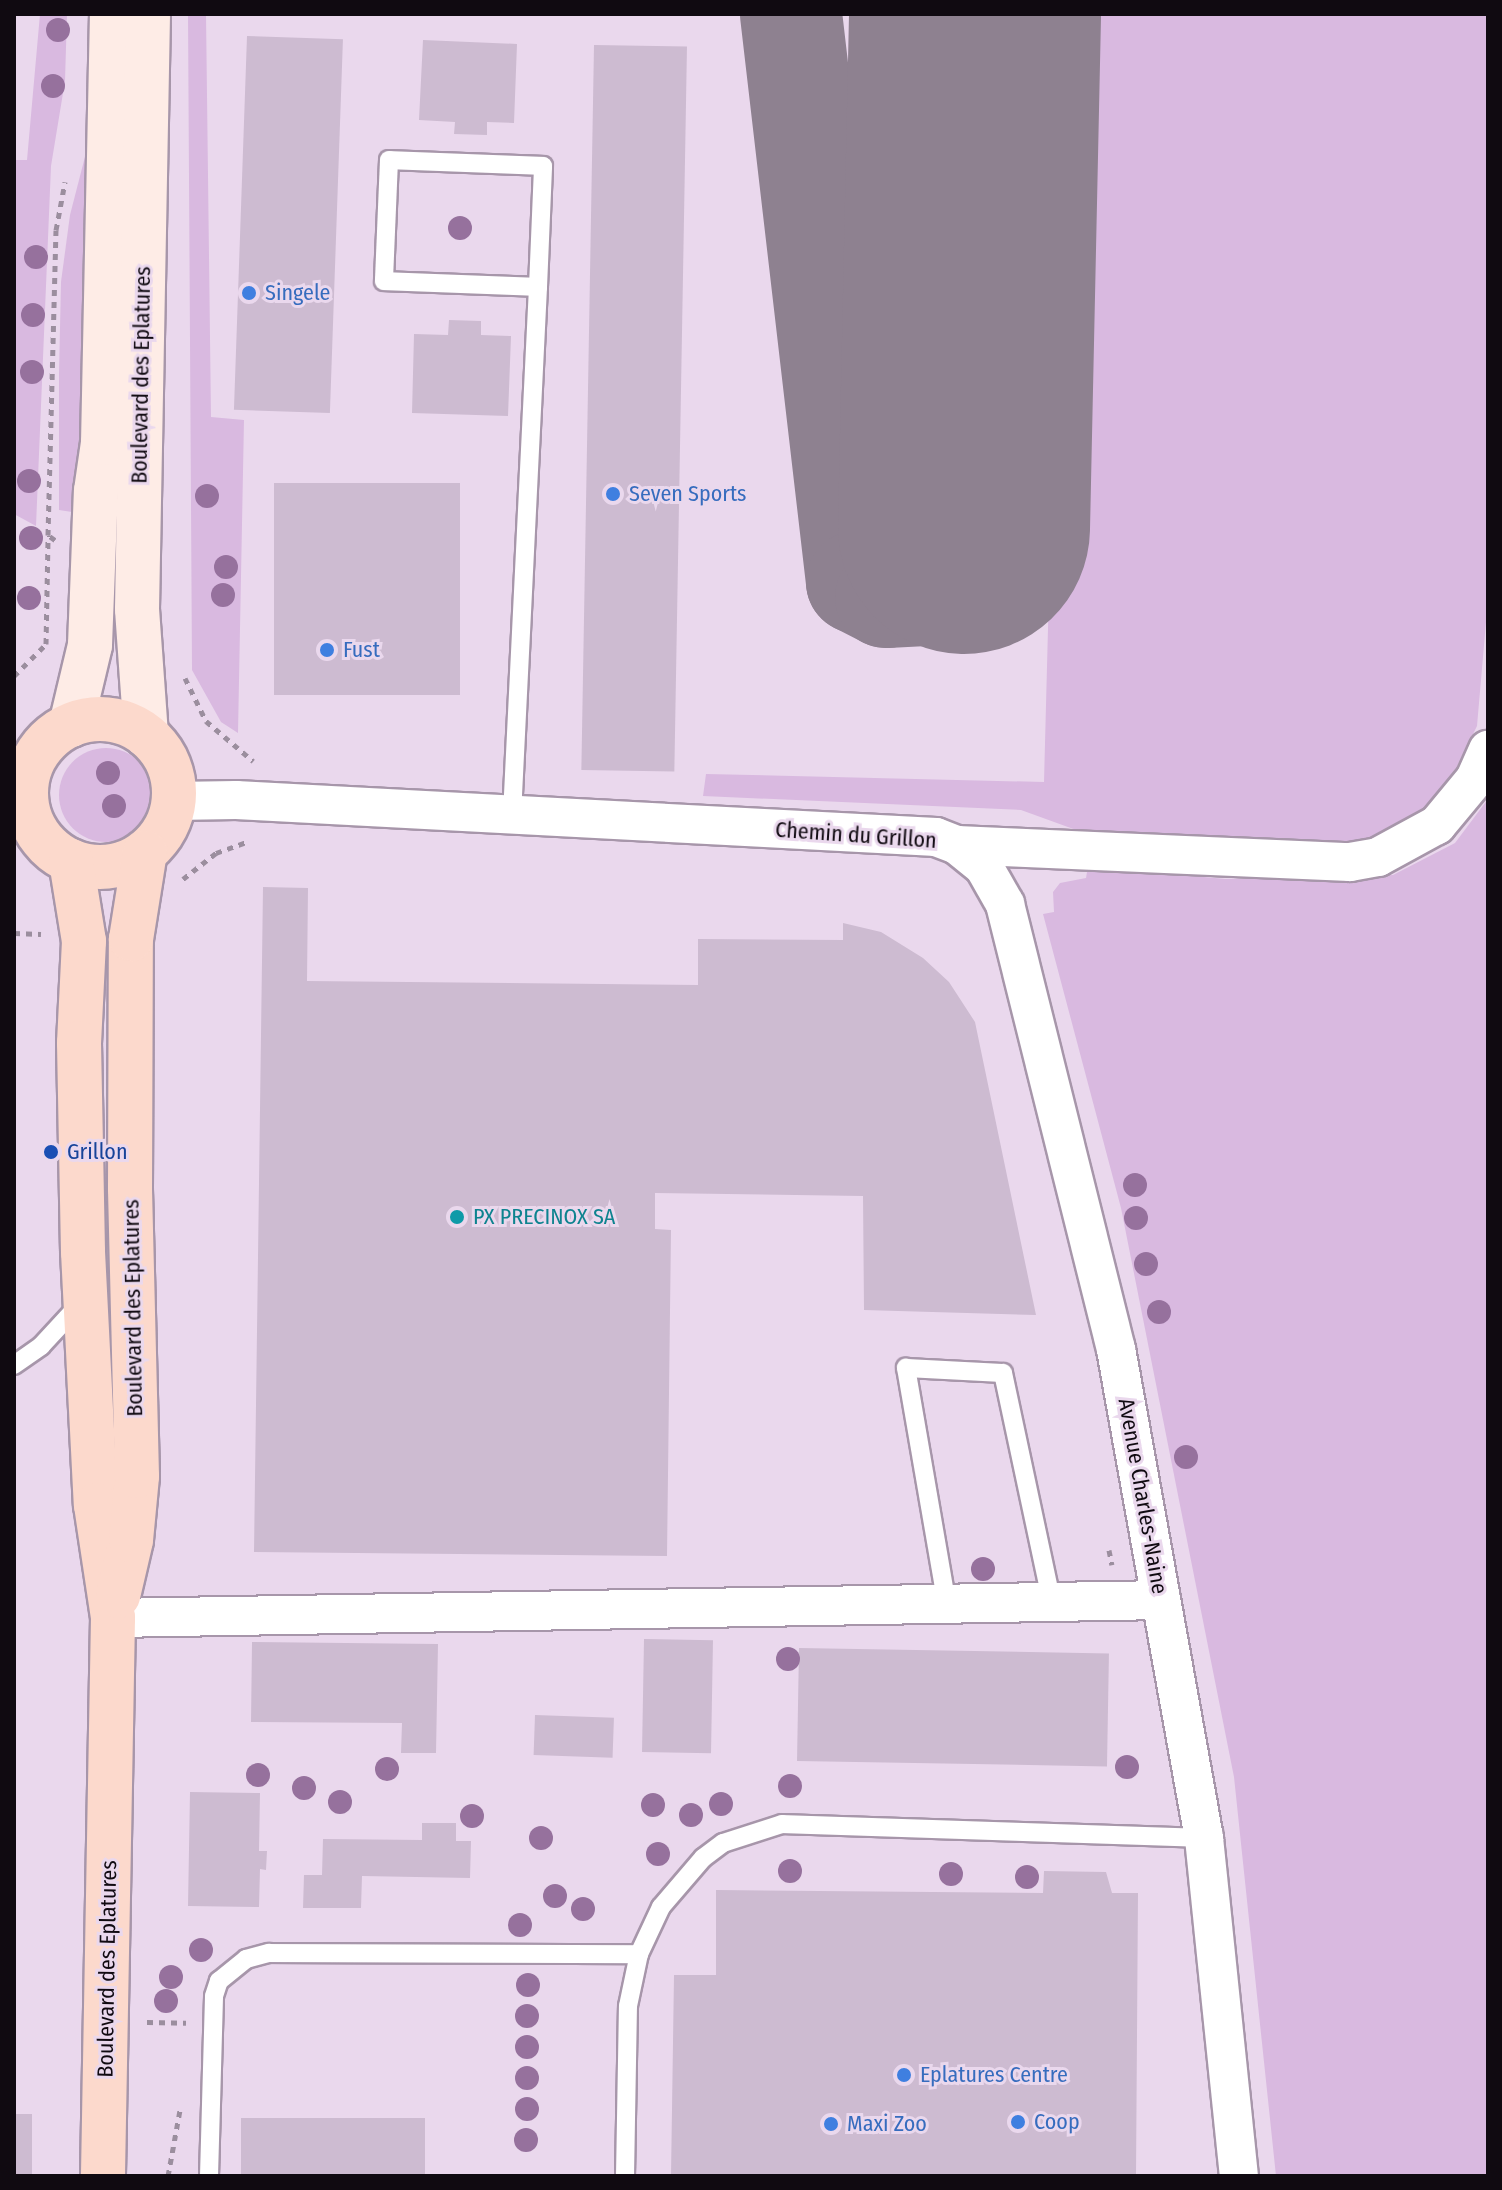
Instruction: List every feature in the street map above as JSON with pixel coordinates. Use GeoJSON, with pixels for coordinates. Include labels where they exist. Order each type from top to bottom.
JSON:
{"type":"FeatureCollection","features":[{"type":"Feature","properties":{"kind":"main road","name":"Boulevard des Eplatures"},"geometry":{"type":"LineString","coordinates":[[71,725],[90,645],[96,491],[103,443],[112,14]]}},
{"type":"Feature","properties":{"kind":"main road","name":"Boulevard des Eplatures"},"geometry":{"type":"LineString","coordinates":[[146,735],[137,609],[148,14]]}},
{"type":"Feature","properties":{"kind":"main road"},"geometry":{"type":"LineString","coordinates":[[102,719],[146,735],[171,771],[174,801],[165,830],[145,852],[101,867],[71,861],[37,832],[20,787],[36,756],[71,725],[102,719]]}},
{"type":"Feature","properties":{"kind":"main road","name":"Boulevard des Eplatures"},"geometry":{"type":"LineString","coordinates":[[113,1618],[131,1540],[137,1476],[129,1088],[134,1045],[131,939],[145,852]]}},
{"type":"Feature","properties":{"kind":"main road","name":"Boulevard des Eplatures"},"geometry":{"type":"LineString","coordinates":[[71,861],[84,941],[79,1043],[96,1505],[113,1618],[103,2176]]}},
{"type":"Feature","properties":{"kind":"street","name":"Chemin du Grillon"},"geometry":{"type":"LineString","coordinates":[[174,801],[512,815],[936,837],[957,845],[1350,862],[1378,857],[1437,825],[1475,779],[1488,750]]}},
{"type":"Feature","properties":{"kind":"street","name":"Avenue Charles-Naine"},"geometry":{"type":"LineString","coordinates":[[957,845],[973,854],[998,891],[1018,950],[1116,1349],[1204,1838],[1239,2176]]}},
{"type":"Feature","properties":{"kind":"street"},"geometry":{"type":"LineString","coordinates":[[113,1618],[1161,1600]]}},
{"type":"Feature","properties":{"kind":"lane"},"geometry":{"type":"LineString","coordinates":[[512,815],[538,287],[543,166],[389,160],[384,281],[538,287]]}},
{"type":"Feature","properties":{"kind":"lane"},"geometry":{"type":"LineString","coordinates":[[14,1365],[50,1338],[87,1294]]}},
{"type":"Feature","properties":{"kind":"lane"},"geometry":{"type":"LineString","coordinates":[[947,1605],[906,1368],[1003,1373],[1052,1603]]}},
{"type":"Feature","properties":{"kind":"lane"},"geometry":{"type":"LineString","coordinates":[[625,2176],[628,2006],[639,1954],[661,1907],[703,1858],[748,1832],[782,1824],[1204,1838]]}},
{"type":"Feature","properties":{"kind":"lane"},"geometry":{"type":"LineString","coordinates":[[209,2176],[214,1996],[219,1981],[246,1959],[269,1953],[639,1954]]}},
{"type":"Feature","properties":{"kind":"path"},"geometry":{"type":"LineString","coordinates":[[14,676],[46,644],[48,535]]}},
{"type":"Feature","properties":{"kind":"path"},"geometry":{"type":"LineString","coordinates":[[180,884],[216,853],[255,841]]}},
{"type":"Feature","properties":{"kind":"path"},"geometry":{"type":"LineString","coordinates":[[14,933],[58,935]]}},
{"type":"Feature","properties":{"kind":"path"},"geometry":{"type":"LineString","coordinates":[[147,2022],[177,2023]]}},
{"type":"Feature","properties":{"kind":"shaded area"},"geometry":{"type":"Polygon","coordinates":[[[40,14],[67,14],[65,81],[51,166],[36,526],[14,514],[14,160],[27,160],[40,14]]]}},
{"type":"Feature","properties":{"kind":"shaded area"},"geometry":{"type":"Polygon","coordinates":[[[188,14],[206,14],[211,417],[244,420],[238,733],[221,722],[192,670],[188,14]]]}},
{"type":"Feature","properties":{"kind":"shaded area"},"geometry":{"type":"Polygon","coordinates":[[[1064,14],[1488,14],[1488,599],[1477,726],[1447,787],[1408,824],[1359,848],[1090,835],[1021,810],[703,796],[706,774],[1044,782],[1064,14]]]}},
{"type":"Feature","properties":{"kind":"shaded area"},"geometry":{"type":"Polygon","coordinates":[[[88,145],[85,514],[59,510],[59,374],[61,282],[70,215],[88,145]]]}},
{"type":"Feature","properties":{"kind":"shaded area"},"geometry":{"type":"Polygon","coordinates":[[[106,748],[124,752],[139,762],[149,777],[153,795],[149,813],[139,828],[124,838],[106,842],[88,838],[73,828],[63,813],[59,795],[63,777],[73,762],[88,752],[106,748]]]}},
{"type":"Feature","properties":{"kind":"shaded area"},"geometry":{"type":"Polygon","coordinates":[[[1488,799],[1488,2176],[1276,2176],[1234,1777],[1121,1208],[1043,914],[1054,912],[1053,892],[1060,883],[1086,878],[1088,866],[1225,879],[1393,875],[1455,843],[1488,799]]]}},
{"type":"Feature","properties":{"kind":"building"},"geometry":{"type":"Polygon","coordinates":[[[247,36],[343,39],[330,413],[234,410],[247,36]]]}},
{"type":"Feature","properties":{"kind":"building"},"geometry":{"type":"Polygon","coordinates":[[[423,40],[517,44],[514,123],[487,122],[487,135],[454,134],[455,122],[419,120],[423,40]]]}},
{"type":"Feature","properties":{"kind":"building"},"geometry":{"type":"Polygon","coordinates":[[[594,45],[687,47],[674,772],[581,770],[594,45]]]}},
{"type":"Feature","properties":{"kind":"building"},"geometry":{"type":"Polygon","coordinates":[[[449,320],[481,321],[481,335],[511,336],[508,416],[412,413],[414,334],[448,335],[449,320]]]}},
{"type":"Feature","properties":{"kind":"building"},"geometry":{"type":"Polygon","coordinates":[[[274,483],[460,483],[460,695],[274,695],[274,483]]]}},
{"type":"Feature","properties":{"kind":"building","name":"PX PRECINOX SA"},"geometry":{"type":"Polygon","coordinates":[[[263,887],[308,888],[307,981],[698,985],[698,939],[843,940],[843,923],[881,932],[923,958],[949,982],[975,1022],[1036,1315],[864,1310],[863,1196],[655,1193],[655,1229],[671,1230],[667,1556],[254,1552],[263,887]]]}},
{"type":"Feature","properties":{"kind":"building"},"geometry":{"type":"Polygon","coordinates":[[[644,1639],[713,1640],[711,1753],[642,1752],[644,1639]]]}},
{"type":"Feature","properties":{"kind":"building"},"geometry":{"type":"Polygon","coordinates":[[[252,1642],[438,1644],[436,1753],[401,1753],[402,1723],[251,1722],[252,1642]]]}},
{"type":"Feature","properties":{"kind":"building"},"geometry":{"type":"Polygon","coordinates":[[[799,1648],[1109,1653],[1107,1766],[797,1761],[799,1648]]]}},
{"type":"Feature","properties":{"kind":"building"},"geometry":{"type":"Polygon","coordinates":[[[535,1715],[614,1718],[613,1758],[534,1755],[535,1715]]]}},
{"type":"Feature","properties":{"kind":"building"},"geometry":{"type":"Polygon","coordinates":[[[190,1792],[260,1793],[259,1851],[267,1851],[266,1870],[260,1869],[259,1907],[188,1906],[190,1792]]]}},
{"type":"Feature","properties":{"kind":"building"},"geometry":{"type":"Polygon","coordinates":[[[422,1823],[456,1823],[456,1841],[471,1841],[470,1878],[362,1876],[361,1908],[303,1908],[304,1875],[322,1875],[323,1839],[422,1840],[422,1823]]]}},
{"type":"Feature","properties":{"kind":"building","name":"Eplatures Centre"},"geometry":{"type":"Polygon","coordinates":[[[1044,1871],[1106,1872],[1112,1893],[1138,1893],[1136,2176],[671,2176],[674,1975],[716,1975],[716,1890],[1043,1893],[1044,1871]]]}},
{"type":"Feature","properties":{"kind":"building"},"geometry":{"type":"Polygon","coordinates":[[[14,2114],[32,2114],[32,2176],[14,2176],[14,2114]]]}},
{"type":"Feature","properties":{"kind":"building"},"geometry":{"type":"Polygon","coordinates":[[[241,2118],[425,2118],[425,2176],[241,2176],[241,2118]]]}},
{"type":"Feature","properties":{"kind":"taxiway"},"geometry":{"type":"LineString","coordinates":[[791,14],[857,582],[886,597],[944,594],[964,528]]}},
{"type":"Feature","properties":{"kind":"runway"},"geometry":{"type":"LineString","coordinates":[[964,528],[975,14]]}},
{"type":"Feature","properties":{"kind":"place","name":"Singele"},"geometry":{"type":"Point","coordinates":[249,293]}},
{"type":"Feature","properties":{"kind":"place","name":"Seven Sports"},"geometry":{"type":"Point","coordinates":[613,494]}},
{"type":"Feature","properties":{"kind":"place","name":"Fust"},"geometry":{"type":"Point","coordinates":[327,650]}},
{"type":"Feature","properties":{"kind":"place","name":"Grillon"},"geometry":{"type":"Point","coordinates":[51,1152]}},
{"type":"Feature","properties":{"kind":"place","name":"PX PRECINOX SA"},"geometry":{"type":"Point","coordinates":[457,1217]}},
{"type":"Feature","properties":{"kind":"place","name":"Eplatures Centre"},"geometry":{"type":"Point","coordinates":[904,2075]}},
{"type":"Feature","properties":{"kind":"place","name":"Coop"},"geometry":{"type":"Point","coordinates":[1018,2122]}},
{"type":"Feature","properties":{"kind":"place","name":"Maxi Zoo"},"geometry":{"type":"Point","coordinates":[831,2124]}}]}
